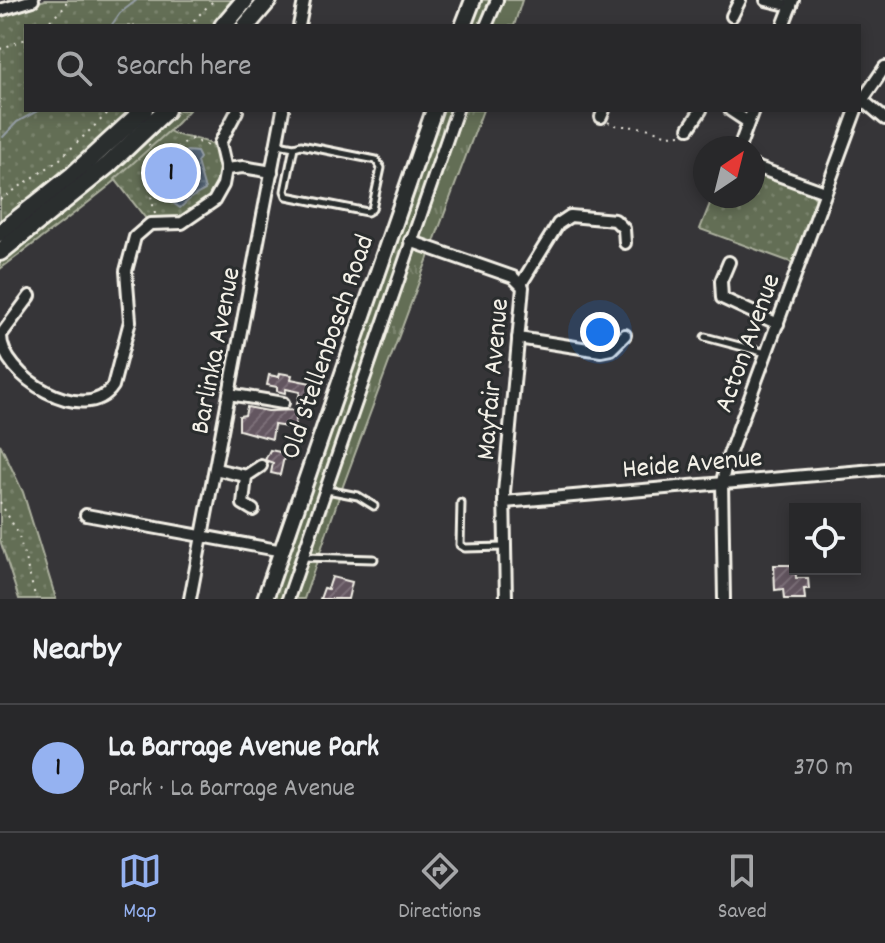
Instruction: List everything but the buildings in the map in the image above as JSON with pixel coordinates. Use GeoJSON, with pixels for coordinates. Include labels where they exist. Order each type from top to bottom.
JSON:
{"type":"FeatureCollection","features":[{"type":"Feature","properties":{"kind":"main road"},"geometry":{"type":"LineString","coordinates":[[225,24],[245,0]]}},
{"type":"Feature","properties":{"kind":"main road"},"geometry":{"type":"LineString","coordinates":[[248,24],[268,0]]}},
{"type":"Feature","properties":{"kind":"main road"},"geometry":{"type":"LineString","coordinates":[[0,233],[73,175],[142,112]]}},
{"type":"Feature","properties":{"kind":"main road"},"geometry":{"type":"LineString","coordinates":[[0,252],[64,202],[164,112]]}},
{"type":"Feature","properties":{"kind":"street"},"geometry":{"type":"LineString","coordinates":[[0,10],[33,0]]}},
{"type":"Feature","properties":{"kind":"street"},"geometry":{"type":"LineString","coordinates":[[464,24],[473,0]]}},
{"type":"Feature","properties":{"kind":"street"},"geometry":{"type":"LineString","coordinates":[[487,24],[497,0]]}},
{"type":"Feature","properties":{"kind":"street"},"geometry":{"type":"LineString","coordinates":[[732,16],[740,0]]}},
{"type":"Feature","properties":{"kind":"street"},"geometry":{"type":"LineString","coordinates":[[766,0],[792,3],[784,24]]}},
{"type":"Feature","properties":{"kind":"street"},"geometry":{"type":"LineString","coordinates":[[299,24],[304,1]]}},
{"type":"Feature","properties":{"kind":"street"},"geometry":{"type":"LineString","coordinates":[[861,99],[885,67]]}},
{"type":"Feature","properties":{"kind":"street"},"geometry":{"type":"LineString","coordinates":[[861,101],[885,119]]}},
{"type":"Feature","properties":{"kind":"street"},"geometry":{"type":"LineString","coordinates":[[30,296],[2,332],[0,340],[3,350],[24,377],[56,397],[87,403],[108,392],[113,386],[130,321],[126,271],[135,237],[146,226],[182,223],[209,205],[221,190],[226,169],[220,151],[221,140],[236,112]]}},
{"type":"Feature","properties":{"kind":"street","name":"Barlinka Avenue"},"geometry":{"type":"LineString","coordinates":[[190,599],[283,112]]}},
{"type":"Feature","properties":{"kind":"street","name":"Old Stellenbosch Road"},"geometry":{"type":"LineString","coordinates":[[265,599],[433,112]]}},
{"type":"Feature","properties":{"kind":"street"},"geometry":{"type":"LineString","coordinates":[[288,599],[456,112]]}},
{"type":"Feature","properties":{"kind":"street"},"geometry":{"type":"LineString","coordinates":[[689,128],[700,112]]}},
{"type":"Feature","properties":{"kind":"street"},"geometry":{"type":"LineString","coordinates":[[733,112],[748,122]]}},
{"type":"Feature","properties":{"kind":"street"},"geometry":{"type":"LineString","coordinates":[[743,136],[752,112]]}},
{"type":"Feature","properties":{"kind":"street","name":"Acton Avenue"},"geometry":{"type":"LineString","coordinates":[[724,599],[722,482],[731,447],[855,112]]}},
{"type":"Feature","properties":{"kind":"street"},"geometry":{"type":"LineString","coordinates":[[226,169],[243,167],[272,172]]}},
{"type":"Feature","properties":{"kind":"street"},"geometry":{"type":"LineString","coordinates":[[765,170],[825,192]]}},
{"type":"Feature","properties":{"kind":"street"},"geometry":{"type":"LineString","coordinates":[[411,174],[431,181]]}},
{"type":"Feature","properties":{"kind":"street"},"geometry":{"type":"LineString","coordinates":[[521,284],[558,224],[566,217],[611,218],[624,229],[625,243]]}},
{"type":"Feature","properties":{"kind":"street","name":"Mayfair Avenue"},"geometry":{"type":"LineString","coordinates":[[410,241],[513,277],[521,284],[523,291],[504,502],[506,599]]}},
{"type":"Feature","properties":{"kind":"street"},"geometry":{"type":"LineString","coordinates":[[729,262],[721,281],[722,298],[727,303],[778,324]]}},
{"type":"Feature","properties":{"kind":"street"},"geometry":{"type":"LineString","coordinates":[[370,292],[392,298]]}},
{"type":"Feature","properties":{"kind":"street"},"geometry":{"type":"LineString","coordinates":[[518,338],[601,351],[611,349],[625,335]]}},
{"type":"Feature","properties":{"kind":"street"},"geometry":{"type":"LineString","coordinates":[[229,394],[283,403]]}},
{"type":"Feature","properties":{"kind":"street"},"geometry":{"type":"LineString","coordinates":[[215,469],[246,476],[261,466]]}},
{"type":"Feature","properties":{"kind":"street","name":"Heide Avenue"},"geometry":{"type":"LineString","coordinates":[[504,502],[885,469]]}},
{"type":"Feature","properties":{"kind":"street"},"geometry":{"type":"LineString","coordinates":[[246,476],[243,504],[253,510]]}},
{"type":"Feature","properties":{"kind":"street"},"geometry":{"type":"LineString","coordinates":[[86,515],[283,551]]}},
{"type":"Feature","properties":{"kind":"lane"},"geometry":{"type":"LineString","coordinates":[[277,144],[301,145],[376,160],[381,168],[372,209],[365,212],[287,196],[285,191],[294,147]]}},
{"type":"Feature","properties":{"kind":"lane"},"geometry":{"type":"LineString","coordinates":[[705,337],[767,353]]}},
{"type":"Feature","properties":{"kind":"lane"},"geometry":{"type":"LineString","coordinates":[[326,490],[358,496],[374,506]]}},
{"type":"Feature","properties":{"kind":"lane"},"geometry":{"type":"LineString","coordinates":[[461,503],[460,545],[465,548],[505,547]]}},
{"type":"Feature","properties":{"kind":"lane"},"geometry":{"type":"LineString","coordinates":[[303,557],[374,559]]}},
{"type":"Feature","properties":{"kind":"path"},"geometry":{"type":"LineString","coordinates":[[46,24],[66,6],[66,0]]}},
{"type":"Feature","properties":{"kind":"path"},"geometry":{"type":"LineString","coordinates":[[190,24],[214,0]]}},
{"type":"Feature","properties":{"kind":"path"},"geometry":{"type":"LineString","coordinates":[[0,49],[24,40]]}},
{"type":"Feature","properties":{"kind":"path"},"geometry":{"type":"LineString","coordinates":[[0,200],[59,160],[109,112]]}},
{"type":"Feature","properties":{"kind":"path"},"geometry":{"type":"LineString","coordinates":[[602,114],[613,125],[646,128],[668,135],[681,134],[689,128]]}},
{"type":"Feature","properties":{"kind":"path"},"geometry":{"type":"LineString","coordinates":[[144,132],[155,161]]}},
{"type":"Feature","properties":{"kind":"path"},"geometry":{"type":"LineString","coordinates":[[158,223],[147,178],[155,161],[190,139],[220,151]]}},
{"type":"Feature","properties":{"kind":"path"},"geometry":{"type":"LineString","coordinates":[[0,502],[18,533],[36,599]]}},
{"type":"Feature","properties":{"kind":"green space"},"geometry":{"type":"Polygon","coordinates":[[[45,0],[236,0],[216,24],[24,24],[24,112],[132,112],[71,167],[0,223],[0,14],[45,0]]]}},
{"type":"Feature","properties":{"kind":"green space"},"geometry":{"type":"Polygon","coordinates":[[[479,0],[522,0],[515,24],[470,24],[479,0]]]}},
{"type":"Feature","properties":{"kind":"green space"},"geometry":{"type":"Polygon","coordinates":[[[175,112],[187,112],[123,175],[0,269],[0,261],[93,189],[175,112]]]}},
{"type":"Feature","properties":{"kind":"green space"},"geometry":{"type":"Polygon","coordinates":[[[438,112],[482,112],[304,599],[270,599],[438,112]]]}},
{"type":"Feature","properties":{"kind":"green space"},"geometry":{"type":"Polygon","coordinates":[[[169,131],[215,146],[221,167],[219,184],[206,203],[183,219],[147,220],[115,179],[169,131]]]}},
{"type":"Feature","properties":{"kind":"green space"},"geometry":{"type":"Polygon","coordinates":[[[765,175],[810,192],[816,199],[793,263],[700,229],[708,208],[765,208],[765,175]]]}},
{"type":"Feature","properties":{"kind":"green space"},"geometry":{"type":"Polygon","coordinates":[[[0,444],[23,492],[56,599],[19,599],[0,540],[0,444]]]}},
{"type":"Feature","properties":{"kind":"water"},"geometry":{"type":"Polygon","coordinates":[[[187,151],[197,152],[200,158],[197,162],[205,190],[180,208],[166,193],[162,174],[169,161],[187,151]]]}},
{"type":"Feature","properties":{"kind":"waterway"},"geometry":{"type":"LineString","coordinates":[[112,24],[120,13],[137,0]]}},
{"type":"Feature","properties":{"kind":"waterway"},"geometry":{"type":"LineString","coordinates":[[3,137],[17,122],[35,112]]}},
{"type":"Feature","properties":{"kind":"place","name":"La Barrage Avenue Park"},"geometry":{"type":"Point","coordinates":[171,173]}}]}
